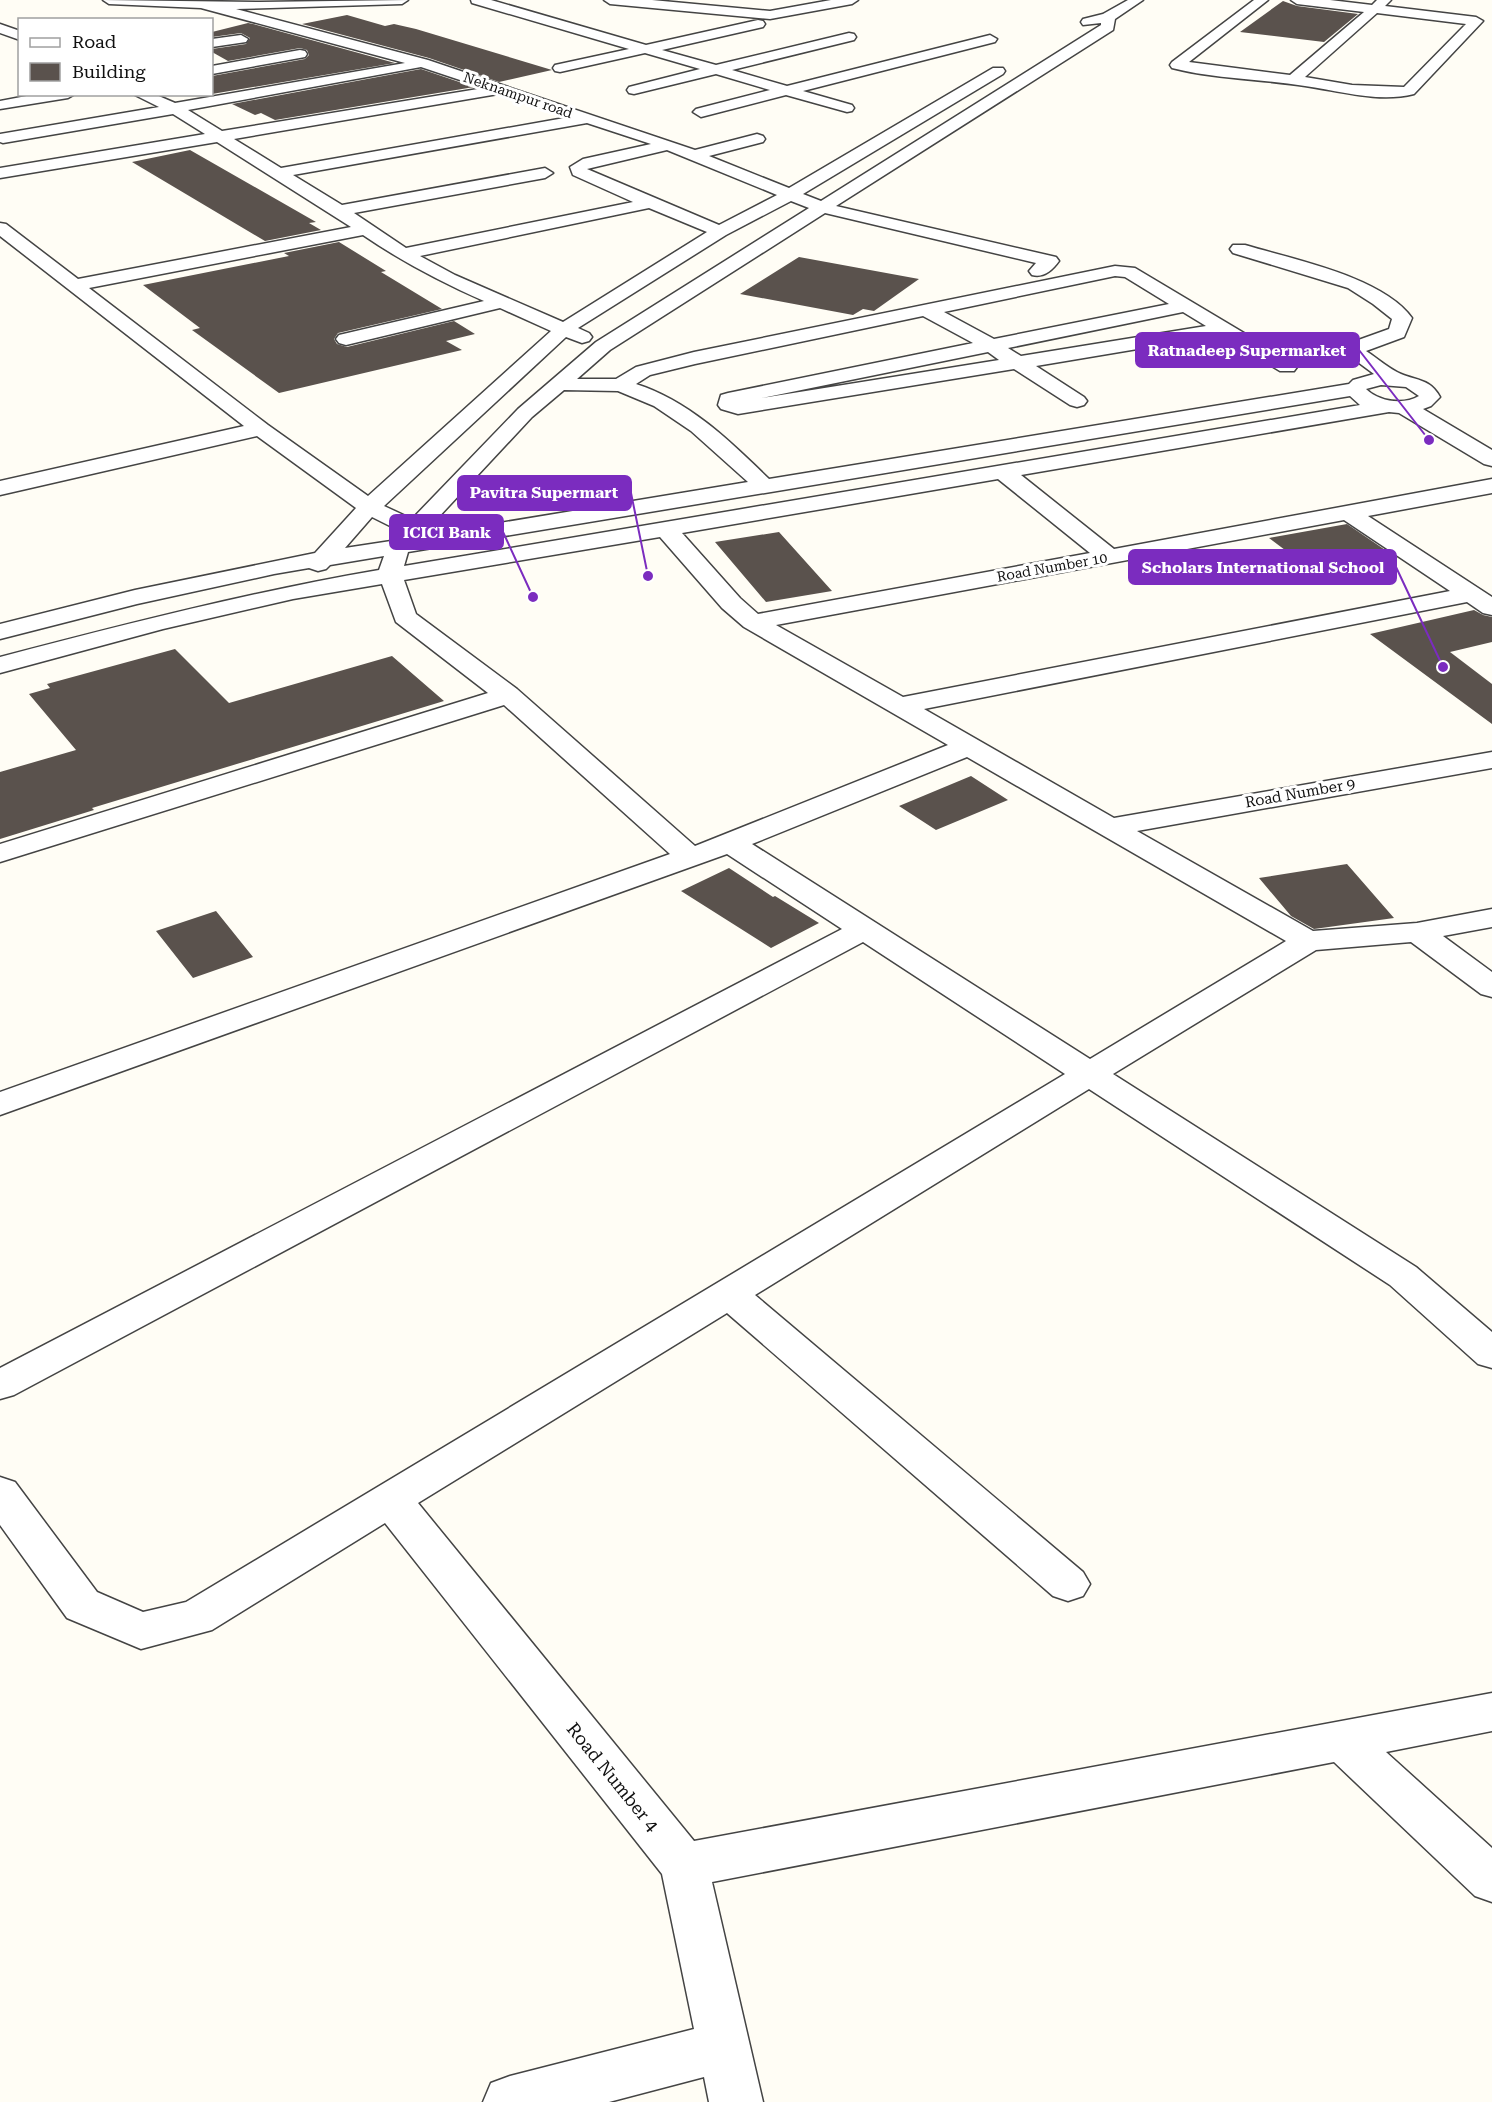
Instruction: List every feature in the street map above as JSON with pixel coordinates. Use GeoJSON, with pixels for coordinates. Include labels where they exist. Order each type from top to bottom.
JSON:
{"type":"FeatureCollection","features":[{"type":"Feature","properties":{"kind":"street"},"geometry":{"type":"LineString","coordinates":[[109,0],[206,5],[296,6],[402,0]]}},
{"type":"Feature","properties":{"kind":"street"},"geometry":{"type":"LineString","coordinates":[[477,0],[847,108]]}},
{"type":"Feature","properties":{"kind":"street"},"geometry":{"type":"LineString","coordinates":[[610,0],[770,15],[852,0]]}},
{"type":"Feature","properties":{"kind":"street"},"geometry":{"type":"LineString","coordinates":[[1078,24],[1108,17],[1137,0]]}},
{"type":"Feature","properties":{"kind":"street"},"geometry":{"type":"LineString","coordinates":[[1262,0],[1177,65],[1392,93],[1409,92],[1476,21],[1379,5],[1297,0]]}},
{"type":"Feature","properties":{"kind":"street","name":"Neknampur road"},"geometry":{"type":"LineString","coordinates":[[206,5],[423,63],[641,136],[664,135]]}},
{"type":"Feature","properties":{"kind":"street"},"geometry":{"type":"LineString","coordinates":[[1300,81],[1295,78],[1379,5]]}},
{"type":"Feature","properties":{"kind":"street"},"geometry":{"type":"LineString","coordinates":[[193,18],[232,12]]}},
{"type":"Feature","properties":{"kind":"street"},"geometry":{"type":"LineString","coordinates":[[654,17],[676,12]]}},
{"type":"Feature","properties":{"kind":"street"},"geometry":{"type":"LineString","coordinates":[[690,857],[508,695],[405,617],[390,574],[398,547],[525,413],[603,346],[1108,27],[1108,17]]}},
{"type":"Feature","properties":{"kind":"street"},"geometry":{"type":"LineString","coordinates":[[560,68],[766,22]]}},
{"type":"Feature","properties":{"kind":"street"},"geometry":{"type":"LineString","coordinates":[[586,32],[620,24]]}},
{"type":"Feature","properties":{"kind":"street"},"geometry":{"type":"LineString","coordinates":[[0,28],[16,42]]}},
{"type":"Feature","properties":{"kind":"street"},"geometry":{"type":"LineString","coordinates":[[634,90],[849,37]]}},
{"type":"Feature","properties":{"kind":"street"},"geometry":{"type":"LineString","coordinates":[[213,43],[241,39]]}},
{"type":"Feature","properties":{"kind":"street"},"geometry":{"type":"LineString","coordinates":[[697,119],[787,90],[990,39]]}},
{"type":"Feature","properties":{"kind":"street"},"geometry":{"type":"LineString","coordinates":[[213,70],[300,54]]}},
{"type":"Feature","properties":{"kind":"street"},"geometry":{"type":"LineString","coordinates":[[293,592],[369,507],[564,329],[720,231],[790,195],[1016,61]]}},
{"type":"Feature","properties":{"kind":"street"},"geometry":{"type":"LineString","coordinates":[[3,138],[423,63]]}},
{"type":"Feature","properties":{"kind":"street"},"geometry":{"type":"LineString","coordinates":[[0,173],[502,90]]}},
{"type":"Feature","properties":{"kind":"street"},"geometry":{"type":"LineString","coordinates":[[3,94],[28,101]]}},
{"type":"Feature","properties":{"kind":"street"},"geometry":{"type":"LineString","coordinates":[[0,105],[57,96]]}},
{"type":"Feature","properties":{"kind":"street"},"geometry":{"type":"LineString","coordinates":[[145,96],[175,109],[222,137],[403,254],[449,279],[603,346]]}},
{"type":"Feature","properties":{"kind":"street"},"geometry":{"type":"LineString","coordinates":[[606,114],[745,163]]}},
{"type":"Feature","properties":{"kind":"street"},"geometry":{"type":"LineString","coordinates":[[278,173],[587,118]]}},
{"type":"Feature","properties":{"kind":"street"},"geometry":{"type":"LineString","coordinates":[[664,135],[692,155],[822,208],[1050,261],[1038,271]]}},
{"type":"Feature","properties":{"kind":"street"},"geometry":{"type":"LineString","coordinates":[[664,135],[578,167],[579,172],[720,231]]}},
{"type":"Feature","properties":{"kind":"street"},"geometry":{"type":"LineString","coordinates":[[692,155],[757,139]]}},
{"type":"Feature","properties":{"kind":"street"},"geometry":{"type":"LineString","coordinates":[[339,211],[545,173]]}},
{"type":"Feature","properties":{"kind":"street"},"geometry":{"type":"LineString","coordinates":[[403,254],[651,203]]}},
{"type":"Feature","properties":{"kind":"street"},"geometry":{"type":"LineString","coordinates":[[0,228],[261,429],[369,507],[414,529]]}},
{"type":"Feature","properties":{"kind":"street"},"geometry":{"type":"LineString","coordinates":[[75,285],[365,229]]}},
{"type":"Feature","properties":{"kind":"street"},"geometry":{"type":"LineString","coordinates":[[1239,249],[1354,284],[1380,300],[1402,318],[1397,333],[1357,347],[1353,351],[1396,380]]}},
{"type":"Feature","properties":{"kind":"street"},"geometry":{"type":"LineString","coordinates":[[10,257],[32,253]]}},
{"type":"Feature","properties":{"kind":"street"},"geometry":{"type":"LineString","coordinates":[[620,385],[643,371],[694,358],[1115,271],[1129,272],[1287,367]]}},
{"type":"Feature","properties":{"kind":"street"},"geometry":{"type":"LineString","coordinates":[[346,339],[503,302]]}},
{"type":"Feature","properties":{"kind":"street"},"geometry":{"type":"LineString","coordinates":[[1186,306],[746,395],[728,399],[728,405],[738,408],[1224,329]]}},
{"type":"Feature","properties":{"kind":"street"},"geometry":{"type":"LineString","coordinates":[[926,310],[992,346],[1077,401]]}},
{"type":"Feature","properties":{"kind":"street"},"geometry":{"type":"LineString","coordinates":[[0,632],[197,582],[322,559],[1356,389],[1360,384],[1369,381],[1396,380],[1421,387],[1428,392],[1430,397],[1451,409]]}},
{"type":"Feature","properties":{"kind":"street"},"geometry":{"type":"LineString","coordinates":[[560,383],[588,386],[620,385],[641,390],[659,399],[697,426],[765,487]]}},
{"type":"Feature","properties":{"kind":"street"},"geometry":{"type":"LineString","coordinates":[[1356,389],[1364,399],[1397,406],[1492,459]]}},
{"type":"Feature","properties":{"kind":"street"},"geometry":{"type":"LineString","coordinates":[[0,665],[204,612],[293,592],[1397,406],[1417,405],[1426,402],[1430,397]]}},
{"type":"Feature","properties":{"kind":"street"},"geometry":{"type":"LineString","coordinates":[[0,488],[261,429]]}},
{"type":"Feature","properties":{"kind":"street"},"geometry":{"type":"LineString","coordinates":[[1003,472],[1110,557]]}},
{"type":"Feature","properties":{"kind":"street","name":"Road Number 10"},"geometry":{"type":"LineString","coordinates":[[753,622],[1492,486]]}},
{"type":"Feature","properties":{"kind":"street"},"geometry":{"type":"LineString","coordinates":[[1348,513],[1492,608]]}},
{"type":"Feature","properties":{"kind":"street"},"geometry":{"type":"LineString","coordinates":[[666,529],[731,603],[753,622],[1308,941]]}},
{"type":"Feature","properties":{"kind":"street"},"geometry":{"type":"LineString","coordinates":[[900,706],[1472,594]]}},
{"type":"Feature","properties":{"kind":"street"},"geometry":{"type":"LineString","coordinates":[[0,853],[508,695]]}},
{"type":"Feature","properties":{"kind":"street"},"geometry":{"type":"LineString","coordinates":[[0,1104],[730,843],[967,747]]}},
{"type":"Feature","properties":{"kind":"street","name":"Road Number 9"},"geometry":{"type":"LineString","coordinates":[[1108,827],[1492,760]]}},
{"type":"Feature","properties":{"kind":"street"},"geometry":{"type":"LineString","coordinates":[[730,843],[1403,1276],[1492,1354]]}},
{"type":"Feature","properties":{"kind":"street"},"geometry":{"type":"LineString","coordinates":[[0,1492],[82,1605],[141,1631],[197,1617],[1308,941],[1417,932],[1492,918]]}},
{"type":"Feature","properties":{"kind":"street"},"geometry":{"type":"LineString","coordinates":[[0,1385],[863,930]]}},
{"type":"Feature","properties":{"kind":"street"},"geometry":{"type":"LineString","coordinates":[[1417,932],[1492,987]]}},
{"type":"Feature","properties":{"kind":"street"},"geometry":{"type":"LineString","coordinates":[[729,1294],[1068,1584]]}},
{"type":"Feature","properties":{"kind":"street","name":"Road Number 4"},"geometry":{"type":"LineString","coordinates":[[391,1500],[684,1865],[722,2047],[736,2102]]}},
{"type":"Feature","properties":{"kind":"street"},"geometry":{"type":"LineString","coordinates":[[684,1865],[1492,1712]]}},
{"type":"Feature","properties":{"kind":"street"},"geometry":{"type":"LineString","coordinates":[[1342,1740],[1492,1880]]}},
{"type":"Feature","properties":{"kind":"street"},"geometry":{"type":"LineString","coordinates":[[510,2102],[722,2047]]}},
{"type":"Feature","properties":{"kind":"building"},"geometry":{"type":"Polygon","coordinates":[[[1283,1],[1297,6],[1358,14],[1324,42],[1240,32],[1283,1]]]}},
{"type":"Feature","properties":{"kind":"building"},"geometry":{"type":"Polygon","coordinates":[[[347,15],[385,26],[394,24],[416,29],[552,70],[499,82],[429,58],[302,24],[347,15]]]}},
{"type":"Feature","properties":{"kind":"building"},"geometry":{"type":"Polygon","coordinates":[[[248,23],[395,63],[213,94],[213,76],[305,59],[309,55],[307,50],[300,48],[228,61],[213,53],[213,49],[246,44],[250,38],[241,33],[213,37],[213,32],[248,23]]]}},
{"type":"Feature","properties":{"kind":"building"},"geometry":{"type":"Polygon","coordinates":[[[421,69],[474,87],[275,120],[261,113],[255,115],[232,104],[421,69]]]}},
{"type":"Feature","properties":{"kind":"building"},"geometry":{"type":"Polygon","coordinates":[[[190,150],[316,222],[309,223],[321,230],[265,241],[132,162],[190,150]]]}},
{"type":"Feature","properties":{"kind":"building"},"geometry":{"type":"Polygon","coordinates":[[[339,242],[386,271],[381,272],[442,309],[338,333],[334,339],[337,344],[347,347],[454,321],[475,334],[446,341],[462,350],[279,393],[192,330],[200,328],[143,285],[289,256],[284,253],[339,242]]]}},
{"type":"Feature","properties":{"kind":"building"},"geometry":{"type":"Polygon","coordinates":[[[799,257],[919,279],[874,311],[863,309],[853,315],[740,294],[799,257]]]}},
{"type":"Feature","properties":{"kind":"building"},"geometry":{"type":"Polygon","coordinates":[[[1347,524],[1394,556],[1313,571],[1269,538],[1347,524]]]}},
{"type":"Feature","properties":{"kind":"building"},"geometry":{"type":"Polygon","coordinates":[[[779,532],[832,591],[766,602],[715,542],[779,532]]]}},
{"type":"Feature","properties":{"kind":"building"},"geometry":{"type":"Polygon","coordinates":[[[1474,610],[1492,617],[1492,642],[1450,652],[1492,684],[1492,724],[1370,634],[1474,610]]]}},
{"type":"Feature","properties":{"kind":"building"},"geometry":{"type":"Polygon","coordinates":[[[175,649],[229,703],[392,656],[444,701],[92,808],[94,810],[0,839],[0,772],[76,750],[29,694],[50,688],[47,684],[175,649]]]}},
{"type":"Feature","properties":{"kind":"building"},"geometry":{"type":"Polygon","coordinates":[[[971,776],[1008,800],[936,830],[899,806],[971,776]]]}},
{"type":"Feature","properties":{"kind":"building"},"geometry":{"type":"Polygon","coordinates":[[[1347,864],[1394,918],[1314,929],[1291,916],[1259,878],[1347,864]]]}},
{"type":"Feature","properties":{"kind":"building"},"geometry":{"type":"Polygon","coordinates":[[[729,868],[773,897],[775,896],[819,923],[771,948],[681,891],[729,868]]]}},
{"type":"Feature","properties":{"kind":"building"},"geometry":{"type":"Polygon","coordinates":[[[216,911],[253,957],[193,978],[156,931],[216,911]]]}},
{"type":"Feature","properties":{"kind":"place","name":"Ratnadeep Supermarket"},"geometry":{"type":"Point","coordinates":[1429,440]}},
{"type":"Feature","properties":{"kind":"place","name":"Pavitra Supermart"},"geometry":{"type":"Point","coordinates":[648,576]}},
{"type":"Feature","properties":{"kind":"place","name":"ICICI Bank"},"geometry":{"type":"Point","coordinates":[533,597]}},
{"type":"Feature","properties":{"kind":"place","name":"Scholars International School"},"geometry":{"type":"Point","coordinates":[1443,667]}}]}
